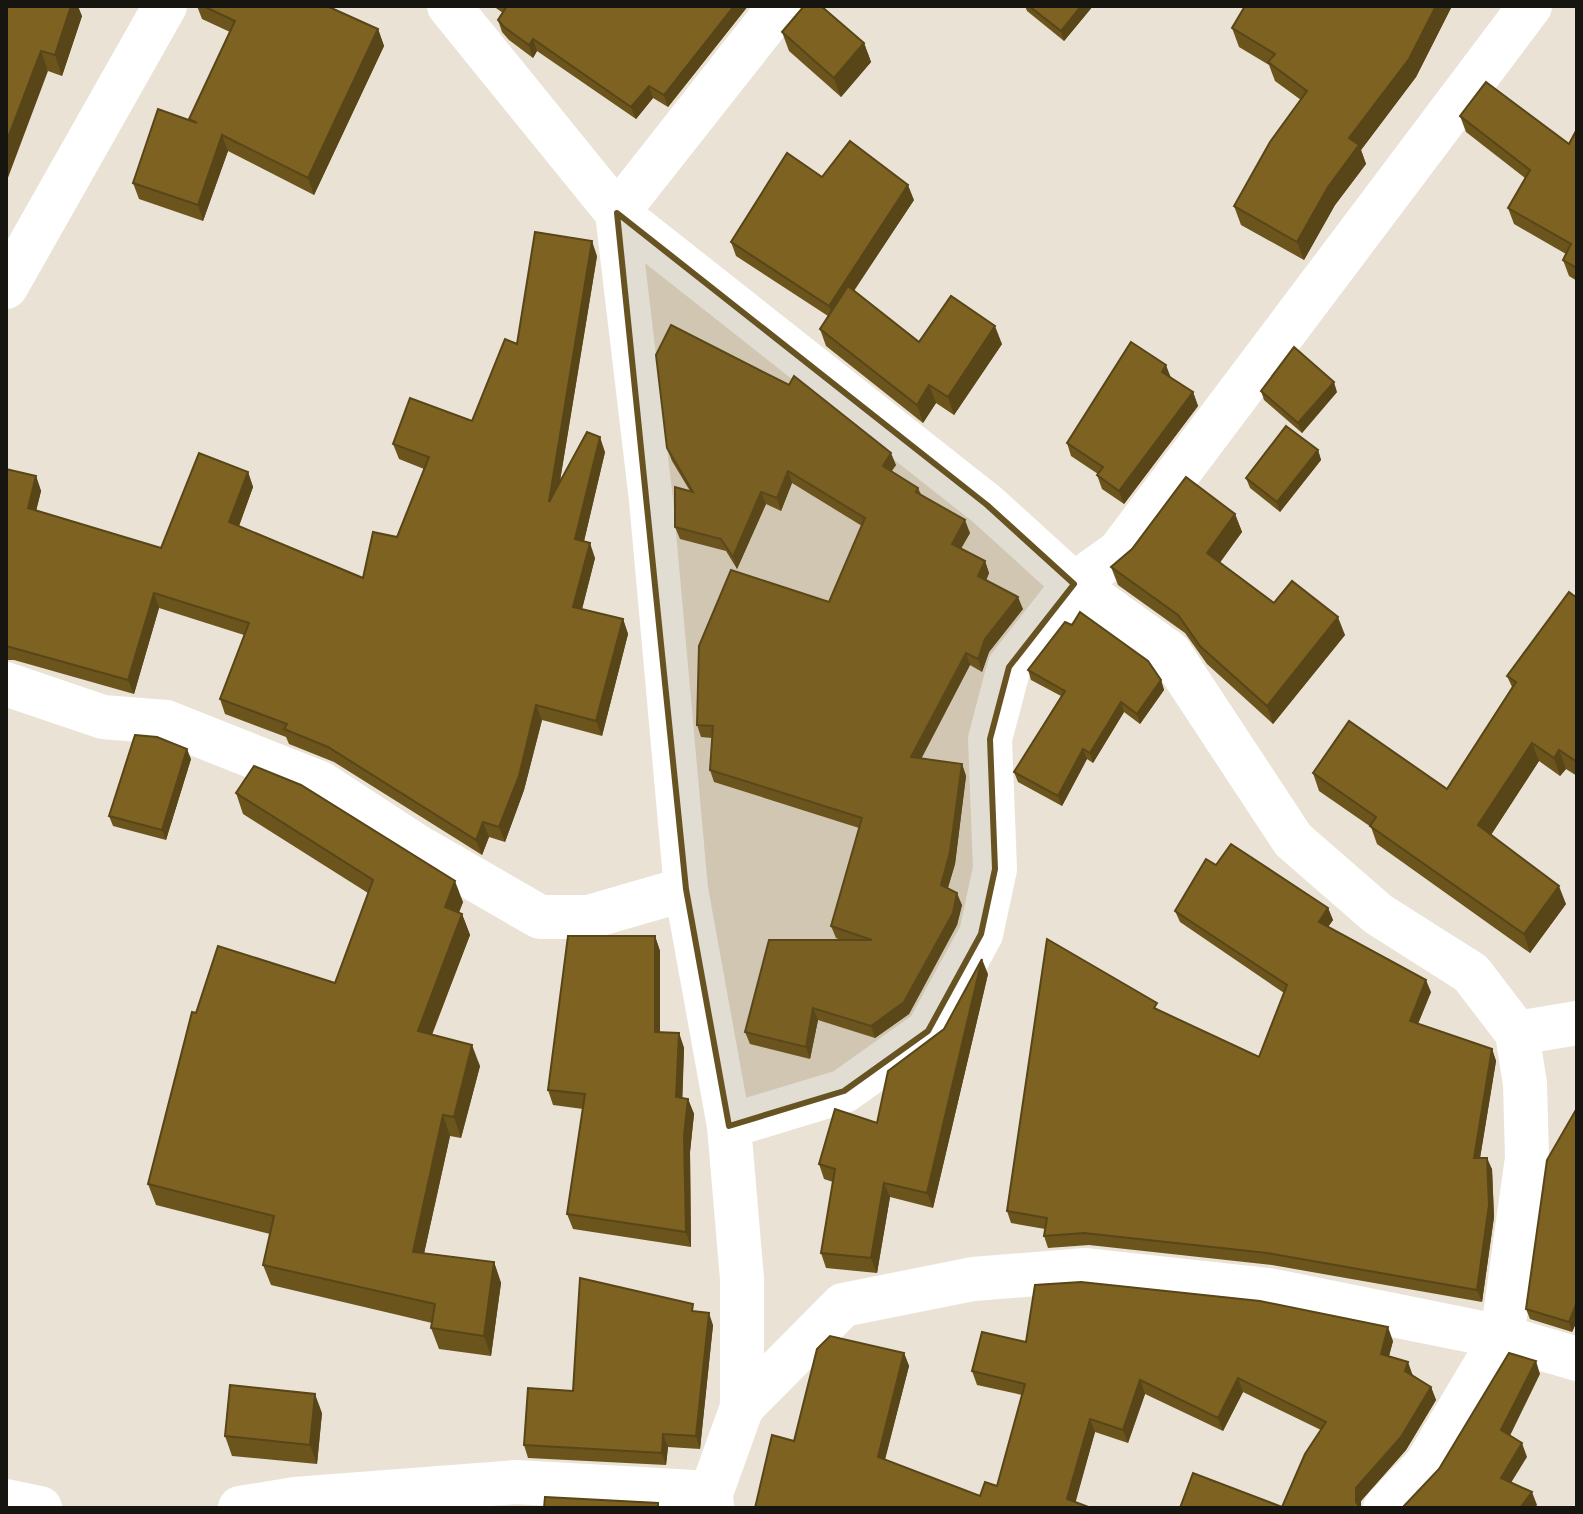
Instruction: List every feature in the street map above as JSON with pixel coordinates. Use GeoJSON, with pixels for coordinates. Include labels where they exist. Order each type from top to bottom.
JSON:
{"type":"FeatureCollection","features":[{"type":"Feature","properties":{"kind":"street"},"geometry":{"type":"LineString","coordinates":[[6,287],[165,6]]}},
{"type":"Feature","properties":{"kind":"street"},"geometry":{"type":"LineString","coordinates":[[449,6],[617,213],[987,505],[1074,584],[1170,653],[1293,840],[1378,914],[1471,973],[1517,1033],[1525,1084],[1527,1158],[1502,1337],[1426,1465],[1385,1508]]}},
{"type":"Feature","properties":{"kind":"street"},"geometry":{"type":"LineString","coordinates":[[241,1508],[295,1499],[516,1482],[711,1501],[742,1407],[742,1279],[729,1126],[686,889],[651,500],[617,213],[780,6]]}},
{"type":"Feature","properties":{"kind":"street"},"geometry":{"type":"LineString","coordinates":[[729,1126],[844,1091],[928,1031],[981,934],[984,921],[995,869],[990,739],[1009,667],[1074,584],[1119,552],[1530,6]]}},
{"type":"Feature","properties":{"kind":"street"},"geometry":{"type":"LineString","coordinates":[[6,684],[103,717],[166,722],[320,783],[415,845],[540,917],[589,917],[686,889]]}},
{"type":"Feature","properties":{"kind":"street"},"geometry":{"type":"LineString","coordinates":[[1517,1033],[1577,1023]]}},
{"type":"Feature","properties":{"kind":"street"},"geometry":{"type":"LineString","coordinates":[[742,1407],[843,1305],[973,1279],[1086,1270],[1254,1289],[1502,1337],[1577,1359]]}},
{"type":"Feature","properties":{"kind":"street"},"geometry":{"type":"LineString","coordinates":[[6,1501],[40,1508]]}},
{"type":"Feature","properties":{"kind":"highlighted area"},"geometry":{"type":"Polygon","coordinates":[[[617,213],[987,505],[1074,584],[1009,667],[990,739],[995,869],[981,934],[928,1031],[844,1091],[729,1126],[686,889],[617,213]]]}},
{"type":"Feature","properties":{"kind":"building"},"geometry":{"type":"Polygon","coordinates":[[[6,6],[71,6],[55,55],[41,51],[6,143],[6,6]]]}},
{"type":"Feature","properties":{"kind":"building"},"geometry":{"type":"Polygon","coordinates":[[[203,6],[327,6],[378,29],[308,178],[222,135],[198,205],[133,183],[158,109],[197,123],[189,119],[235,21],[203,6]]]}},
{"type":"Feature","properties":{"kind":"building"},"geometry":{"type":"Polygon","coordinates":[[[507,6],[734,6],[664,95],[649,86],[631,107],[533,39],[529,45],[504,27],[498,20],[507,6]]]}},
{"type":"Feature","properties":{"kind":"building"},"geometry":{"type":"Polygon","coordinates":[[[804,6],[821,6],[864,43],[834,78],[782,32],[804,6]]]}},
{"type":"Feature","properties":{"kind":"building"},"geometry":{"type":"Polygon","coordinates":[[[1029,6],[1081,6],[1061,31],[1029,6]]]}},
{"type":"Feature","properties":{"kind":"building"},"geometry":{"type":"Polygon","coordinates":[[[1245,6],[1436,6],[1409,59],[1349,138],[1359,145],[1328,187],[1297,242],[1234,206],[1270,142],[1307,91],[1268,62],[1275,54],[1232,28],[1245,6]]]}},
{"type":"Feature","properties":{"kind":"building"},"geometry":{"type":"Polygon","coordinates":[[[1486,82],[1569,144],[1577,129],[1577,268],[1563,260],[1571,244],[1508,208],[1530,170],[1460,116],[1486,82]]]}},
{"type":"Feature","properties":{"kind":"building"},"geometry":{"type":"Polygon","coordinates":[[[850,141],[908,185],[829,306],[731,242],[787,153],[822,177],[850,141]]]}},
{"type":"Feature","properties":{"kind":"building"},"geometry":{"type":"Polygon","coordinates":[[[535,232],[592,241],[549,502],[587,432],[600,437],[575,539],[590,543],[573,607],[623,619],[596,721],[536,705],[519,776],[499,827],[483,822],[476,840],[328,747],[284,729],[287,724],[220,699],[249,623],[154,593],[128,680],[6,646],[6,469],[36,476],[28,508],[161,548],[199,453],[248,472],[229,522],[363,578],[373,532],[397,537],[429,457],[393,444],[410,398],[472,421],[505,339],[517,344],[535,232]]]}},
{"type":"Feature","properties":{"kind":"building"},"geometry":{"type":"Polygon","coordinates":[[[848,286],[919,342],[951,296],[995,326],[948,397],[929,385],[917,405],[820,329],[848,286]]]}},
{"type":"Feature","properties":{"kind":"building"},"geometry":{"type":"Polygon","coordinates":[[[671,325],[789,385],[794,376],[891,453],[883,466],[918,488],[916,492],[965,520],[952,544],[985,561],[978,576],[1018,597],[985,639],[978,659],[966,653],[911,757],[962,764],[950,852],[941,885],[957,893],[953,913],[904,1002],[871,1026],[813,1008],[806,1047],[745,1032],[769,940],[872,940],[831,926],[862,818],[710,770],[713,726],[697,725],[699,646],[731,570],[829,602],[865,518],[788,471],[777,498],[761,492],[733,557],[721,539],[675,527],[675,487],[693,492],[667,448],[656,355],[671,325]]]}},
{"type":"Feature","properties":{"kind":"building"},"geometry":{"type":"Polygon","coordinates":[[[1131,342],[1166,365],[1162,372],[1193,392],[1119,491],[1097,475],[1103,467],[1067,443],[1131,342]]]}},
{"type":"Feature","properties":{"kind":"building"},"geometry":{"type":"Polygon","coordinates":[[[1294,347],[1334,382],[1298,423],[1261,391],[1294,347]]]}},
{"type":"Feature","properties":{"kind":"building"},"geometry":{"type":"Polygon","coordinates":[[[1286,426],[1318,450],[1277,502],[1246,478],[1286,426]]]}},
{"type":"Feature","properties":{"kind":"building"},"geometry":{"type":"Polygon","coordinates":[[[1186,477],[1235,514],[1207,553],[1274,603],[1292,581],[1338,617],[1267,706],[1200,646],[1178,615],[1111,567],[1132,549],[1186,477]]]}},
{"type":"Feature","properties":{"kind":"building"},"geometry":{"type":"Polygon","coordinates":[[[1569,592],[1577,598],[1577,762],[1559,750],[1554,758],[1532,743],[1478,825],[1559,886],[1524,934],[1370,826],[1376,817],[1313,773],[1349,721],[1447,789],[1516,682],[1507,676],[1569,592]]]}},
{"type":"Feature","properties":{"kind":"building"},"geometry":{"type":"Polygon","coordinates":[[[1080,612],[1148,661],[1161,680],[1137,714],[1121,702],[1090,753],[1083,749],[1058,796],[1014,772],[1065,691],[1028,670],[1065,622],[1072,625],[1080,612]]]}},
{"type":"Feature","properties":{"kind":"building"},"geometry":{"type":"Polygon","coordinates":[[[135,735],[157,737],[187,749],[162,830],[109,816],[135,735]]]}},
{"type":"Feature","properties":{"kind":"building"},"geometry":{"type":"Polygon","coordinates":[[[254,766],[301,785],[455,881],[445,907],[462,914],[418,1031],[472,1045],[454,1117],[443,1115],[413,1252],[494,1262],[484,1336],[431,1328],[435,1304],[263,1265],[274,1216],[148,1184],[192,1012],[196,1013],[218,946],[335,983],[373,880],[236,793],[254,766]]]}},
{"type":"Feature","properties":{"kind":"building"},"geometry":{"type":"Polygon","coordinates":[[[1231,844],[1328,908],[1319,922],[1426,980],[1410,1021],[1492,1049],[1474,1158],[1487,1158],[1489,1205],[1477,1290],[1267,1253],[1084,1233],[1044,1236],[1047,1218],[1007,1211],[1047,939],[1157,1003],[1154,1008],[1259,1057],[1287,985],[1175,911],[1206,859],[1216,865],[1231,844]]]}},
{"type":"Feature","properties":{"kind":"building"},"geometry":{"type":"Polygon","coordinates":[[[568,936],[655,936],[655,1032],[679,1033],[676,1097],[688,1099],[684,1136],[686,1232],[567,1214],[585,1094],[548,1090],[568,936]]]}},
{"type":"Feature","properties":{"kind":"building"},"geometry":{"type":"Polygon","coordinates":[[[982,959],[927,1193],[884,1183],[871,1258],[821,1253],[835,1169],[819,1164],[835,1109],[877,1123],[888,1071],[944,1029],[982,959]]]}},
{"type":"Feature","properties":{"kind":"building"},"geometry":{"type":"Polygon","coordinates":[[[1577,1108],[1577,1302],[1569,1322],[1526,1309],[1547,1160],[1577,1108]]]}},
{"type":"Feature","properties":{"kind":"building"},"geometry":{"type":"Polygon","coordinates":[[[580,1278],[693,1304],[692,1311],[709,1313],[696,1436],[663,1434],[662,1453],[524,1445],[528,1388],[573,1391],[580,1278]]]}},
{"type":"Feature","properties":{"kind":"building"},"geometry":{"type":"Polygon","coordinates":[[[1081,1282],[1260,1301],[1388,1327],[1381,1354],[1408,1362],[1405,1371],[1431,1387],[1401,1437],[1356,1488],[1356,1502],[1360,1508],[1180,1508],[1193,1473],[1282,1507],[1305,1454],[1326,1422],[1238,1378],[1218,1418],[1140,1380],[1123,1430],[1090,1419],[1067,1499],[1091,1508],[755,1508],[772,1435],[794,1441],[817,1349],[830,1336],[904,1353],[878,1457],[980,1496],[985,1482],[997,1486],[1025,1384],[972,1371],[982,1332],[1026,1342],[1035,1285],[1081,1282]]]}},
{"type":"Feature","properties":{"kind":"building"},"geometry":{"type":"Polygon","coordinates":[[[1509,1353],[1536,1361],[1501,1430],[1522,1443],[1501,1478],[1532,1492],[1520,1508],[1402,1508],[1439,1469],[1509,1353]]]}},
{"type":"Feature","properties":{"kind":"building"},"geometry":{"type":"Polygon","coordinates":[[[230,1385],[315,1394],[310,1445],[225,1436],[230,1385]]]}},
{"type":"Feature","properties":{"kind":"building"},"geometry":{"type":"Polygon","coordinates":[[[545,1497],[658,1503],[658,1508],[544,1508],[545,1497]]]}}]}
